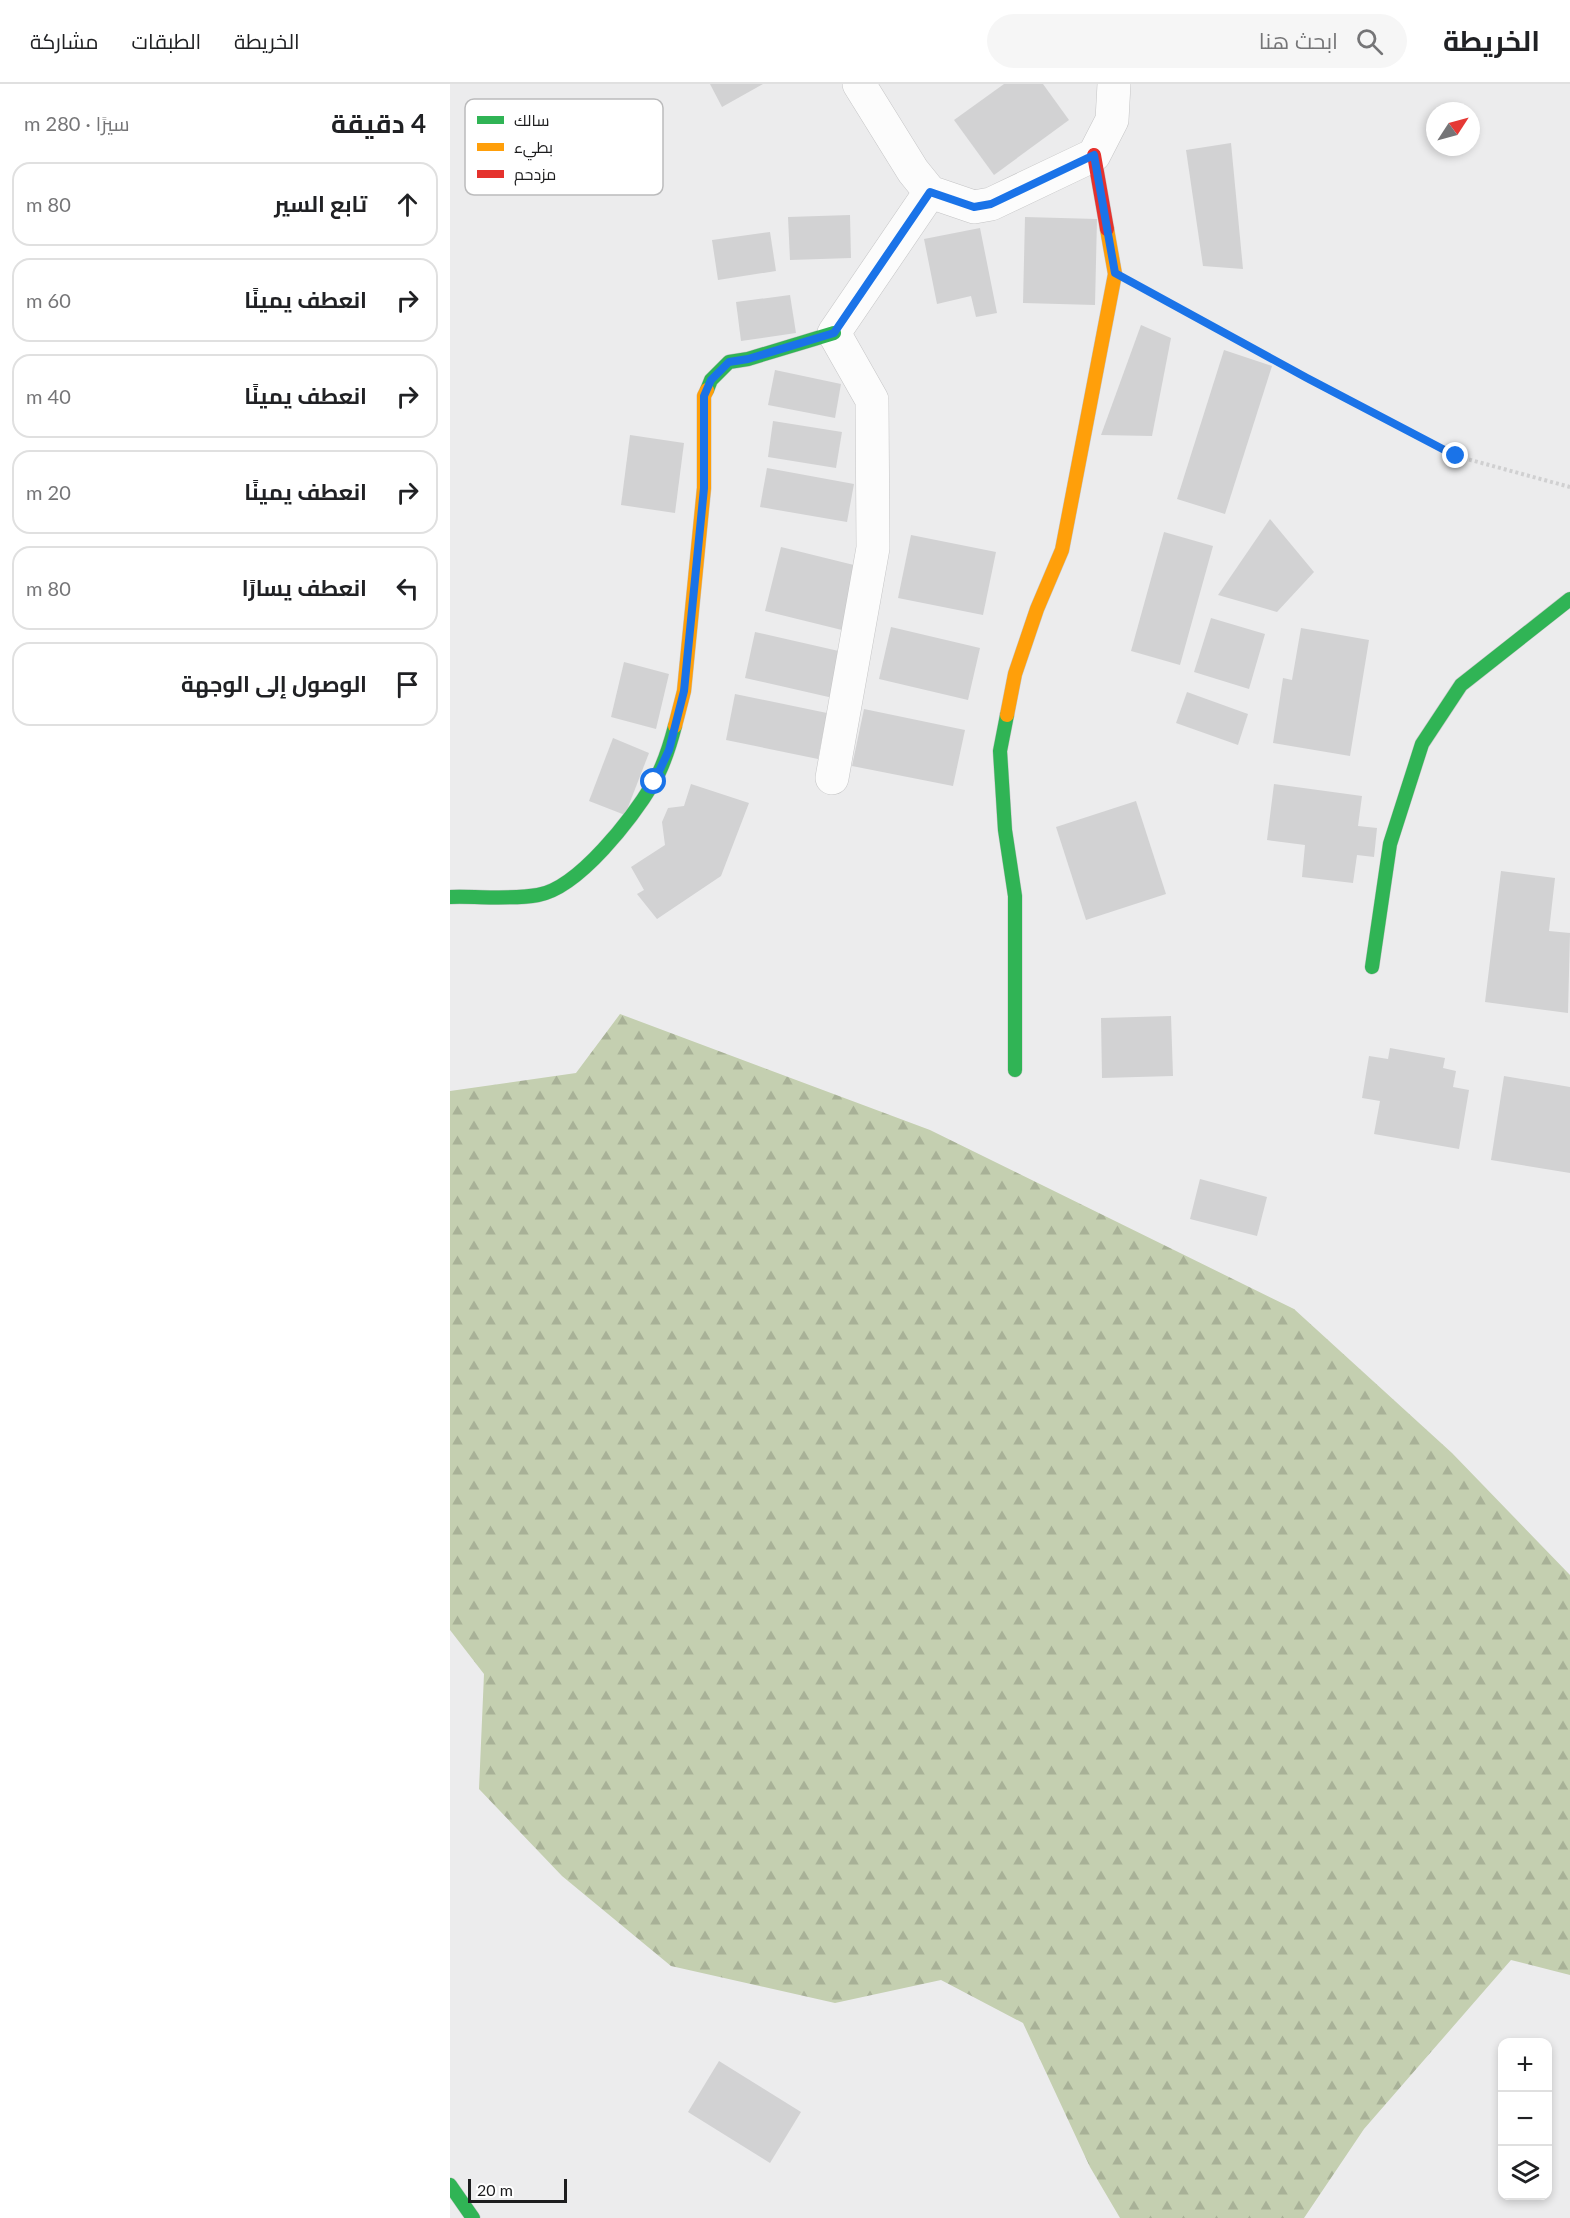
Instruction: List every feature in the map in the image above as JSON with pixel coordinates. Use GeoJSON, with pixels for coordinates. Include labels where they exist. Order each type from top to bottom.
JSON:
{"type":"FeatureCollection","features":[{"type":"Feature","properties":{"kind":"main road"},"geometry":{"type":"LineString","coordinates":[[1015,1070],[1015,896],[1005,830],[1000,752],[1015,674],[1037,609],[1062,550],[1115,273],[1094,155]]}},
{"type":"Feature","properties":{"kind":"main road"},"geometry":{"type":"LineString","coordinates":[[450,897],[539,895],[578,877],[605,847],[654,782],[669,750],[684,691],[704,488],[704,396],[711,380],[729,362],[748,359],[834,333]]}},
{"type":"Feature","properties":{"kind":"main road"},"geometry":{"type":"LineString","coordinates":[[1372,967],[1390,844],[1422,744],[1461,685],[1570,599]]}},
{"type":"Feature","properties":{"kind":"main road"},"geometry":{"type":"LineString","coordinates":[[450,2185],[473,2218]]}},
{"type":"Feature","properties":{"kind":"street"},"geometry":{"type":"LineString","coordinates":[[859,84],[913,171],[930,192],[974,207],[991,204],[1094,155],[1112,120],[1114,84]]}},
{"type":"Feature","properties":{"kind":"street"},"geometry":{"type":"LineString","coordinates":[[832,778],[873,548],[872,400],[834,333],[930,192]]}},
{"type":"Feature","properties":{"kind":"path"},"geometry":{"type":"LineString","coordinates":[[1115,273],[1296,373],[1456,456],[1570,487]]}},
{"type":"Feature","properties":{"kind":"green space"},"geometry":{"type":"Polygon","coordinates":[[[620,1014],[930,1130],[1294,1309],[1452,1453],[1570,1575],[1570,1975],[1511,1960],[1364,2129],[1304,2218],[1120,2218],[1090,2167],[1023,2023],[941,1980],[835,2003],[671,1966],[562,1876],[479,1789],[484,1674],[450,1630],[450,1091],[576,1073],[620,1014]]]}},
{"type":"Feature","properties":{"kind":"building"},"geometry":{"type":"Polygon","coordinates":[[[710,84],[763,84],[722,107],[710,84]]]}},
{"type":"Feature","properties":{"kind":"building"},"geometry":{"type":"Polygon","coordinates":[[[1004,84],[1043,84],[1069,120],[994,175],[954,120],[1004,84]]]}},
{"type":"Feature","properties":{"kind":"building"},"geometry":{"type":"Polygon","coordinates":[[[1231,143],[1243,269],[1203,266],[1186,150],[1231,143]]]}},
{"type":"Feature","properties":{"kind":"building"},"geometry":{"type":"Polygon","coordinates":[[[850,215],[851,258],[790,260],[788,217],[850,215]]]}},
{"type":"Feature","properties":{"kind":"building"},"geometry":{"type":"Polygon","coordinates":[[[1025,217],[1097,219],[1095,305],[1023,303],[1025,217]]]}},
{"type":"Feature","properties":{"kind":"building"},"geometry":{"type":"Polygon","coordinates":[[[980,228],[997,313],[976,317],[971,296],[937,304],[924,239],[980,228]]]}},
{"type":"Feature","properties":{"kind":"building"},"geometry":{"type":"Polygon","coordinates":[[[770,232],[776,271],[718,280],[712,240],[770,232]]]}},
{"type":"Feature","properties":{"kind":"building"},"geometry":{"type":"Polygon","coordinates":[[[790,295],[796,333],[741,341],[736,302],[790,295]]]}},
{"type":"Feature","properties":{"kind":"building"},"geometry":{"type":"Polygon","coordinates":[[[1141,325],[1171,338],[1152,436],[1101,435],[1141,325]]]}},
{"type":"Feature","properties":{"kind":"building"},"geometry":{"type":"Polygon","coordinates":[[[1224,350],[1272,366],[1225,514],[1177,499],[1224,350]]]}},
{"type":"Feature","properties":{"kind":"building"},"geometry":{"type":"Polygon","coordinates":[[[775,370],[841,384],[835,418],[768,405],[775,370]]]}},
{"type":"Feature","properties":{"kind":"building"},"geometry":{"type":"Polygon","coordinates":[[[773,421],[842,432],[836,468],[768,457],[773,421]]]}},
{"type":"Feature","properties":{"kind":"building"},"geometry":{"type":"Polygon","coordinates":[[[630,435],[684,443],[675,513],[621,505],[630,435]]]}},
{"type":"Feature","properties":{"kind":"building"},"geometry":{"type":"Polygon","coordinates":[[[767,468],[854,484],[847,522],[760,507],[767,468]]]}},
{"type":"Feature","properties":{"kind":"building"},"geometry":{"type":"Polygon","coordinates":[[[1270,519],[1314,572],[1277,612],[1218,595],[1270,519]]]}},
{"type":"Feature","properties":{"kind":"building"},"geometry":{"type":"Polygon","coordinates":[[[1164,532],[1213,546],[1180,665],[1131,651],[1164,532]]]}},
{"type":"Feature","properties":{"kind":"building"},"geometry":{"type":"Polygon","coordinates":[[[911,535],[996,552],[983,615],[898,598],[911,535]]]}},
{"type":"Feature","properties":{"kind":"building"},"geometry":{"type":"Polygon","coordinates":[[[781,547],[862,567],[846,631],[765,611],[781,547]]]}},
{"type":"Feature","properties":{"kind":"building"},"geometry":{"type":"Polygon","coordinates":[[[1211,618],[1265,634],[1249,689],[1194,672],[1211,618]]]}},
{"type":"Feature","properties":{"kind":"building"},"geometry":{"type":"Polygon","coordinates":[[[891,627],[980,648],[968,700],[879,679],[891,627]]]}},
{"type":"Feature","properties":{"kind":"building"},"geometry":{"type":"Polygon","coordinates":[[[1301,628],[1369,640],[1350,756],[1273,743],[1283,678],[1292,680],[1301,628]]]}},
{"type":"Feature","properties":{"kind":"building"},"geometry":{"type":"Polygon","coordinates":[[[755,632],[843,652],[833,698],[745,678],[755,632]]]}},
{"type":"Feature","properties":{"kind":"building"},"geometry":{"type":"Polygon","coordinates":[[[624,662],[669,674],[656,729],[611,717],[624,662]]]}},
{"type":"Feature","properties":{"kind":"building"},"geometry":{"type":"Polygon","coordinates":[[[1187,692],[1248,714],[1238,745],[1176,723],[1187,692]]]}},
{"type":"Feature","properties":{"kind":"building"},"geometry":{"type":"Polygon","coordinates":[[[735,694],[827,713],[818,759],[726,740],[735,694]]]}},
{"type":"Feature","properties":{"kind":"building"},"geometry":{"type":"Polygon","coordinates":[[[864,709],[965,730],[953,786],[852,766],[864,709]]]}},
{"type":"Feature","properties":{"kind":"building"},"geometry":{"type":"Polygon","coordinates":[[[613,738],[649,753],[625,815],[589,801],[613,738]]]}},
{"type":"Feature","properties":{"kind":"building"},"geometry":{"type":"Polygon","coordinates":[[[691,784],[749,803],[721,876],[657,919],[637,894],[644,890],[631,867],[665,845],[662,822],[668,808],[684,806],[691,784]]]}},
{"type":"Feature","properties":{"kind":"building"},"geometry":{"type":"Polygon","coordinates":[[[1274,784],[1362,796],[1358,826],[1377,828],[1374,857],[1357,855],[1353,883],[1302,877],[1305,845],[1267,840],[1274,784]]]}},
{"type":"Feature","properties":{"kind":"building"},"geometry":{"type":"Polygon","coordinates":[[[1136,801],[1166,894],[1086,920],[1056,827],[1136,801]]]}},
{"type":"Feature","properties":{"kind":"building"},"geometry":{"type":"Polygon","coordinates":[[[1501,871],[1555,878],[1549,931],[1570,933],[1568,1013],[1485,1002],[1501,871]]]}},
{"type":"Feature","properties":{"kind":"building"},"geometry":{"type":"Polygon","coordinates":[[[1171,1016],[1173,1076],[1102,1078],[1101,1018],[1171,1016]]]}},
{"type":"Feature","properties":{"kind":"building"},"geometry":{"type":"Polygon","coordinates":[[[1390,1048],[1445,1058],[1443,1068],[1456,1071],[1453,1087],[1469,1090],[1459,1149],[1374,1134],[1380,1101],[1362,1098],[1369,1056],[1388,1059],[1390,1048]]]}},
{"type":"Feature","properties":{"kind":"building"},"geometry":{"type":"Polygon","coordinates":[[[1504,1076],[1570,1087],[1570,1173],[1491,1160],[1504,1076]]]}},
{"type":"Feature","properties":{"kind":"building"},"geometry":{"type":"Polygon","coordinates":[[[1200,1179],[1267,1197],[1257,1236],[1190,1219],[1200,1179]]]}},
{"type":"Feature","properties":{"kind":"building"},"geometry":{"type":"Polygon","coordinates":[[[719,2061],[801,2112],[770,2163],[688,2112],[719,2061]]]}},
{"type":"Feature","properties":{"kind":"traffic: fast"},"geometry":{"type":"LineString","coordinates":[[707,390],[711,380],[729,362],[748,359],[834,333]]}},
{"type":"Feature","properties":{"kind":"traffic: fast"},"geometry":{"type":"LineString","coordinates":[[1372,967],[1390,844],[1422,744],[1461,685],[1570,599]]}},
{"type":"Feature","properties":{"kind":"traffic: fast"},"geometry":{"type":"LineString","coordinates":[[1007,715],[1000,751],[1005,830],[1015,896],[1015,1070]]}},
{"type":"Feature","properties":{"kind":"traffic: fast"},"geometry":{"type":"LineString","coordinates":[[450,897],[505,898],[538,895],[554,890],[570,879],[604,849],[645,797],[661,769],[675,726]]}},
{"type":"Feature","properties":{"kind":"traffic: fast"},"geometry":{"type":"LineString","coordinates":[[450,2185],[473,2218]]}},
{"type":"Feature","properties":{"kind":"traffic: slow"},"geometry":{"type":"LineString","coordinates":[[1007,715],[1015,674],[1037,609],[1062,550],[1115,274],[1107,229]]}},
{"type":"Feature","properties":{"kind":"traffic: slow"},"geometry":{"type":"LineString","coordinates":[[675,726],[684,691],[704,488],[704,396],[707,390]]}},
{"type":"Feature","properties":{"kind":"traffic: jam"},"geometry":{"type":"LineString","coordinates":[[1094,155],[1107,229]]}},
{"type":"Feature","properties":{"kind":"route"},"geometry":{"type":"LineString","coordinates":[[654,782],[669,750],[684,691],[699,560],[704,488],[704,396],[711,380],[729,362],[748,359],[834,333],[930,192],[974,207],[991,204],[1094,155],[1115,273],[1456,456]]}}]}
